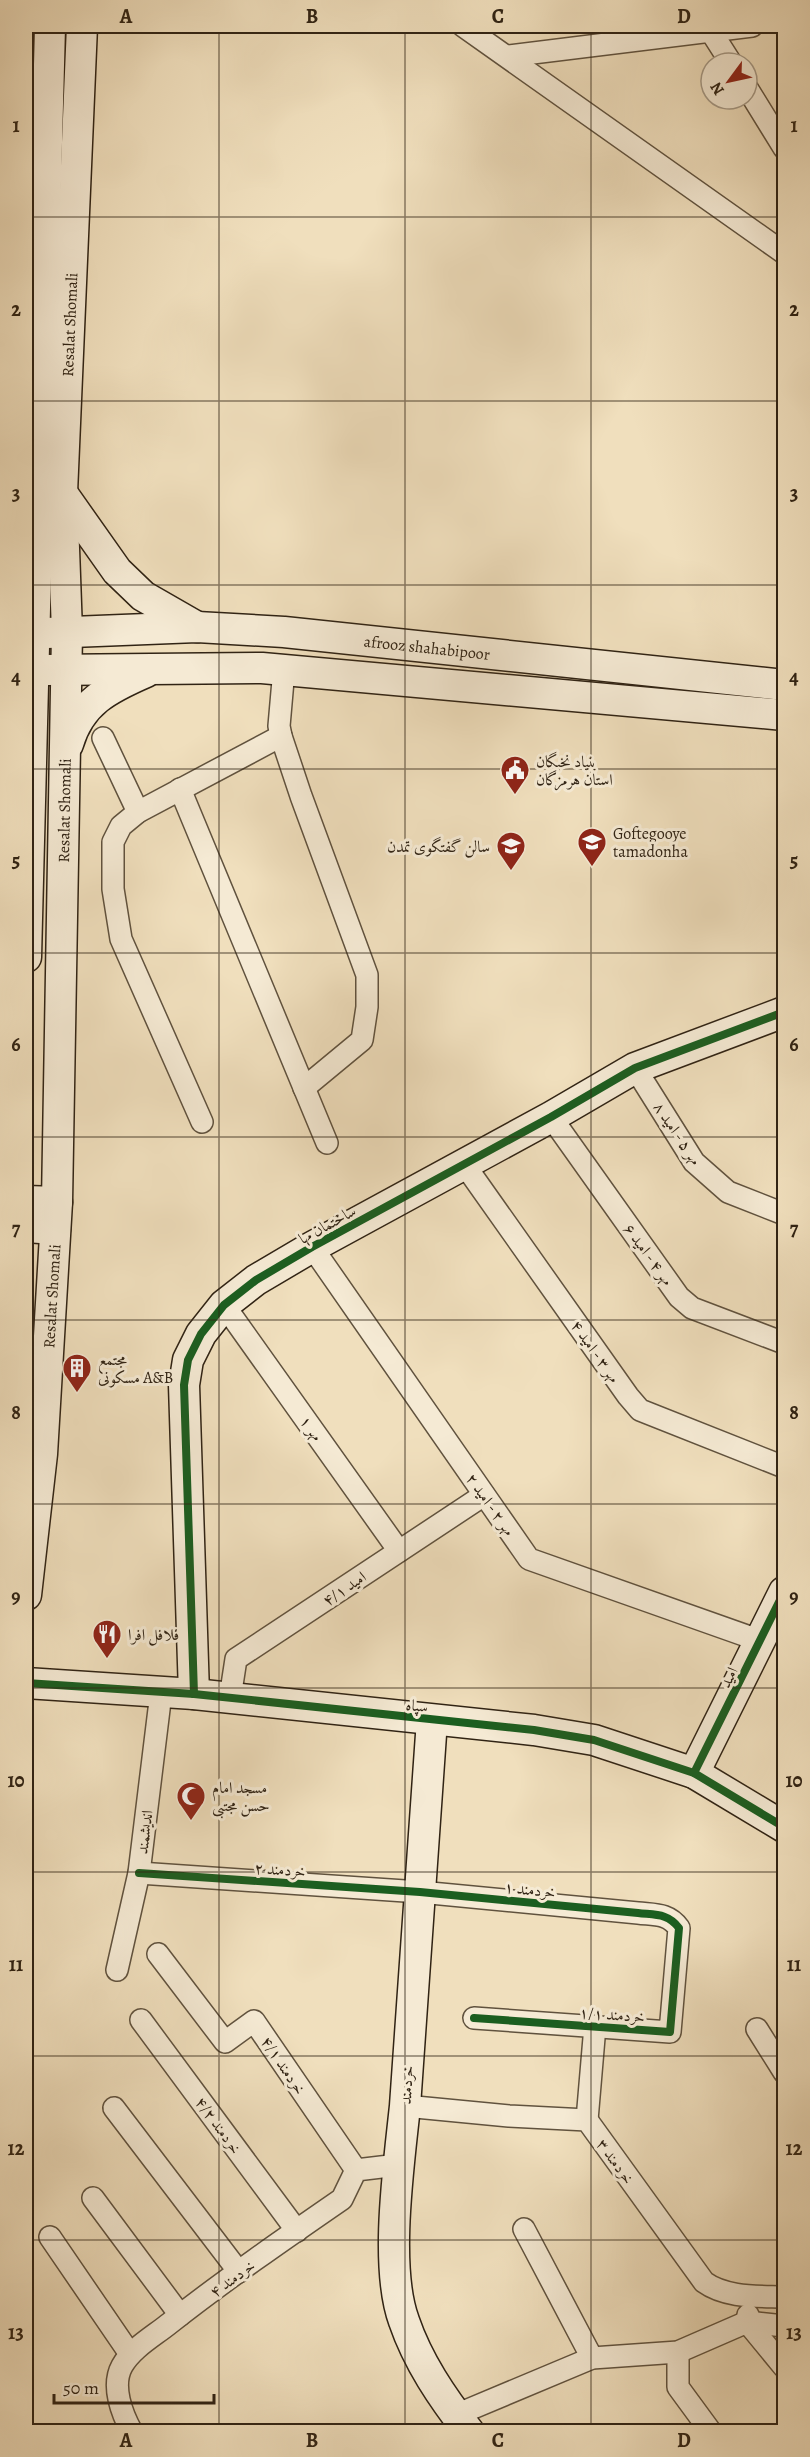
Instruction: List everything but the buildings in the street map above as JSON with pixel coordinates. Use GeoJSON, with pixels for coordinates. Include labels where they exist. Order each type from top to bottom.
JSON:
{"type":"FeatureCollection","features":[{"type":"Feature","properties":{"kind":"main road","name":"Resalat Shomali"},"geometry":{"type":"LineString","coordinates":[[26,957],[37,107],[50,26]]}},
{"type":"Feature","properties":{"kind":"main road","name":"Resalat Shomali"},"geometry":{"type":"LineString","coordinates":[[26,1595],[42,1454],[56,1215],[67,632],[62,492],[82,26]]}},
{"type":"Feature","properties":{"kind":"main road"},"geometry":{"type":"LineString","coordinates":[[37,107],[79,108]]}},
{"type":"Feature","properties":{"kind":"main road"},"geometry":{"type":"LineString","coordinates":[[62,492],[117,571],[143,597],[196,627]]}},
{"type":"Feature","properties":{"kind":"main road","name":"afrooz shahabipoor"},"geometry":{"type":"LineString","coordinates":[[29,635],[196,627],[284,632],[784,685]]}},
{"type":"Feature","properties":{"kind":"main road"},"geometry":{"type":"LineString","coordinates":[[65,755],[74,726],[87,708],[103,693],[153,669]]}},
{"type":"Feature","properties":{"kind":"main road"},"geometry":{"type":"LineString","coordinates":[[29,671],[284,669],[784,715]]}},
{"type":"Feature","properties":{"kind":"main road","name":"ساختمان مها"},"geometry":{"type":"LineString","coordinates":[[194,1681],[184,1385],[188,1360],[197,1341],[224,1305],[256,1280],[312,1247],[551,1118],[635,1068],[784,1012]]}},
{"type":"Feature","properties":{"kind":"main road"},"geometry":{"type":"LineString","coordinates":[[26,1201],[56,1215]]}},
{"type":"Feature","properties":{"kind":"main road"},"geometry":{"type":"LineString","coordinates":[[26,1227],[56,1215]]}},
{"type":"Feature","properties":{"kind":"main road","name":"امید"},"geometry":{"type":"LineString","coordinates":[[694,1773],[784,1592]]}},
{"type":"Feature","properties":{"kind":"main road","name":"سپاه"},"geometry":{"type":"LineString","coordinates":[[26,1683],[161,1693],[194,1681],[230,1698],[534,1730],[594,1740],[694,1773],[784,1827]]}},
{"type":"Feature","properties":{"kind":"main road","name":"خردمند"},"geometry":{"type":"LineString","coordinates":[[432,1720],[405,2106],[398,2165],[395,2275],[403,2319],[422,2366],[462,2423]]}},
{"type":"Feature","properties":{"kind":"street"},"geometry":{"type":"LineString","coordinates":[[463,26],[784,253]]}},
{"type":"Feature","properties":{"kind":"street"},"geometry":{"type":"LineString","coordinates":[[508,56],[711,28],[752,26]]}},
{"type":"Feature","properties":{"kind":"street"},"geometry":{"type":"LineString","coordinates":[[711,28],[724,51]]}},
{"type":"Feature","properties":{"kind":"street"},"geometry":{"type":"LineString","coordinates":[[759,107],[784,148]]}},
{"type":"Feature","properties":{"kind":"street"},"geometry":{"type":"LineString","coordinates":[[284,669],[279,726],[281,736],[367,975],[367,1007],[362,1040],[304,1088]]}},
{"type":"Feature","properties":{"kind":"street"},"geometry":{"type":"LineString","coordinates":[[202,1122],[122,939],[113,889],[113,842],[121,826],[138,812],[281,736]]}},
{"type":"Feature","properties":{"kind":"street"},"geometry":{"type":"LineString","coordinates":[[103,738],[138,812]]}},
{"type":"Feature","properties":{"kind":"street"},"geometry":{"type":"LineString","coordinates":[[180,789],[327,1143]]}},
{"type":"Feature","properties":{"kind":"street","name":"مهر ۵ - امید ۸"},"geometry":{"type":"LineString","coordinates":[[635,1068],[694,1162],[728,1192],[784,1214]]}},
{"type":"Feature","properties":{"kind":"street","name":"مهر ۴ - امید ۶"},"geometry":{"type":"LineString","coordinates":[[551,1118],[679,1297],[692,1308],[784,1343]]}},
{"type":"Feature","properties":{"kind":"street","name":"مهر ۳ - امید ۴"},"geometry":{"type":"LineString","coordinates":[[464,1164],[640,1410],[784,1467]]}},
{"type":"Feature","properties":{"kind":"street","name":"مهر ۲ - امید ۲"},"geometry":{"type":"LineString","coordinates":[[312,1247],[529,1558],[761,1641]]}},
{"type":"Feature","properties":{"kind":"street","name":"مهر ۱"},"geometry":{"type":"LineString","coordinates":[[224,1305],[399,1551]]}},
{"type":"Feature","properties":{"kind":"street","name":"امید ۴/۱"},"geometry":{"type":"LineString","coordinates":[[230,1698],[236,1659],[484,1495]]}},
{"type":"Feature","properties":{"kind":"street","name":"اندیشمند"},"geometry":{"type":"LineString","coordinates":[[117,1970],[139,1873],[161,1693]]}},
{"type":"Feature","properties":{"kind":"street","name":"خردمند ۲"},"geometry":{"type":"LineString","coordinates":[[139,1873],[420,1892]]}},
{"type":"Feature","properties":{"kind":"street","name":"خردمند ۱"},"geometry":{"type":"LineString","coordinates":[[420,1892],[638,1913]]}},
{"type":"Feature","properties":{"kind":"street","name":"خردمند ۱/۱"},"geometry":{"type":"LineString","coordinates":[[474,2018],[670,2032],[679,1928],[673,1920],[665,1916],[638,1913]]}},
{"type":"Feature","properties":{"kind":"street","name":"خردمند ۴/۱"},"geometry":{"type":"LineString","coordinates":[[158,1954],[225,2042],[254,2021],[356,2170]]}},
{"type":"Feature","properties":{"kind":"street","name":"خردمند ۴/۲"},"geometry":{"type":"LineString","coordinates":[[141,2020],[297,2231]]}},
{"type":"Feature","properties":{"kind":"street"},"geometry":{"type":"LineString","coordinates":[[587,2120],[595,2026]]}},
{"type":"Feature","properties":{"kind":"street"},"geometry":{"type":"LineString","coordinates":[[757,2029],[784,2072]]}},
{"type":"Feature","properties":{"kind":"street","name":"خردمند ۳"},"geometry":{"type":"LineString","coordinates":[[405,2106],[509,2116],[587,2120],[704,2282],[714,2289],[749,2296],[784,2297]]}},
{"type":"Feature","properties":{"kind":"street"},"geometry":{"type":"LineString","coordinates":[[114,2108],[238,2272]]}},
{"type":"Feature","properties":{"kind":"street"},"geometry":{"type":"LineString","coordinates":[[356,2170],[398,2165]]}},
{"type":"Feature","properties":{"kind":"street","name":"خردمند ۴"},"geometry":{"type":"LineString","coordinates":[[130,2354],[238,2272],[342,2199],[356,2170]]}},
{"type":"Feature","properties":{"kind":"street"},"geometry":{"type":"LineString","coordinates":[[93,2198],[180,2315]]}},
{"type":"Feature","properties":{"kind":"street"},"geometry":{"type":"LineString","coordinates":[[524,2229],[592,2358]]}},
{"type":"Feature","properties":{"kind":"street"},"geometry":{"type":"LineString","coordinates":[[50,2237],[130,2354],[121,2368],[118,2392],[123,2416],[132,2432]]}},
{"type":"Feature","properties":{"kind":"street"},"geometry":{"type":"LineString","coordinates":[[749,2296],[747,2322],[784,2367]]}},
{"type":"Feature","properties":{"kind":"street"},"geometry":{"type":"LineString","coordinates":[[462,2423],[592,2358],[678,2352],[747,2322],[784,2326]]}},
{"type":"Feature","properties":{"kind":"street"},"geometry":{"type":"LineString","coordinates":[[678,2352],[678,2387],[711,2432]]}},
{"type":"Feature","properties":{"kind":"cycle path"},"geometry":{"type":"LineString","coordinates":[[194,1694],[184,1385],[188,1360],[201,1334],[224,1305],[256,1280],[312,1247],[551,1117],[635,1068],[784,1012]]}},
{"type":"Feature","properties":{"kind":"cycle path"},"geometry":{"type":"LineString","coordinates":[[694,1773],[784,1592]]}},
{"type":"Feature","properties":{"kind":"cycle path"},"geometry":{"type":"LineString","coordinates":[[26,1683],[194,1694],[534,1730],[594,1740],[694,1773],[784,1827]]}},
{"type":"Feature","properties":{"kind":"cycle path"},"geometry":{"type":"LineString","coordinates":[[139,1873],[420,1892],[650,1914],[666,1917],[679,1928],[670,2032],[474,2018]]}},
{"type":"Feature","properties":{"kind":"place","name":"بنیاد نخبگان استان هرمزگان"},"geometry":{"type":"Point","coordinates":[515,796]}},
{"type":"Feature","properties":{"kind":"place","name":"Goftegooye tamadonha"},"geometry":{"type":"Point","coordinates":[592,868]}},
{"type":"Feature","properties":{"kind":"place","name":"سالن گفتگوی تمدن"},"geometry":{"type":"Point","coordinates":[511,872]}},
{"type":"Feature","properties":{"kind":"place","name":"مجتمع مسکونی A&B"},"geometry":{"type":"Point","coordinates":[77,1394]}},
{"type":"Feature","properties":{"kind":"place","name":"فلافل افرا"},"geometry":{"type":"Point","coordinates":[107,1660]}},
{"type":"Feature","properties":{"kind":"place","name":"مسجد امام حسن مجتبی"},"geometry":{"type":"Point","coordinates":[191,1822]}}]}
